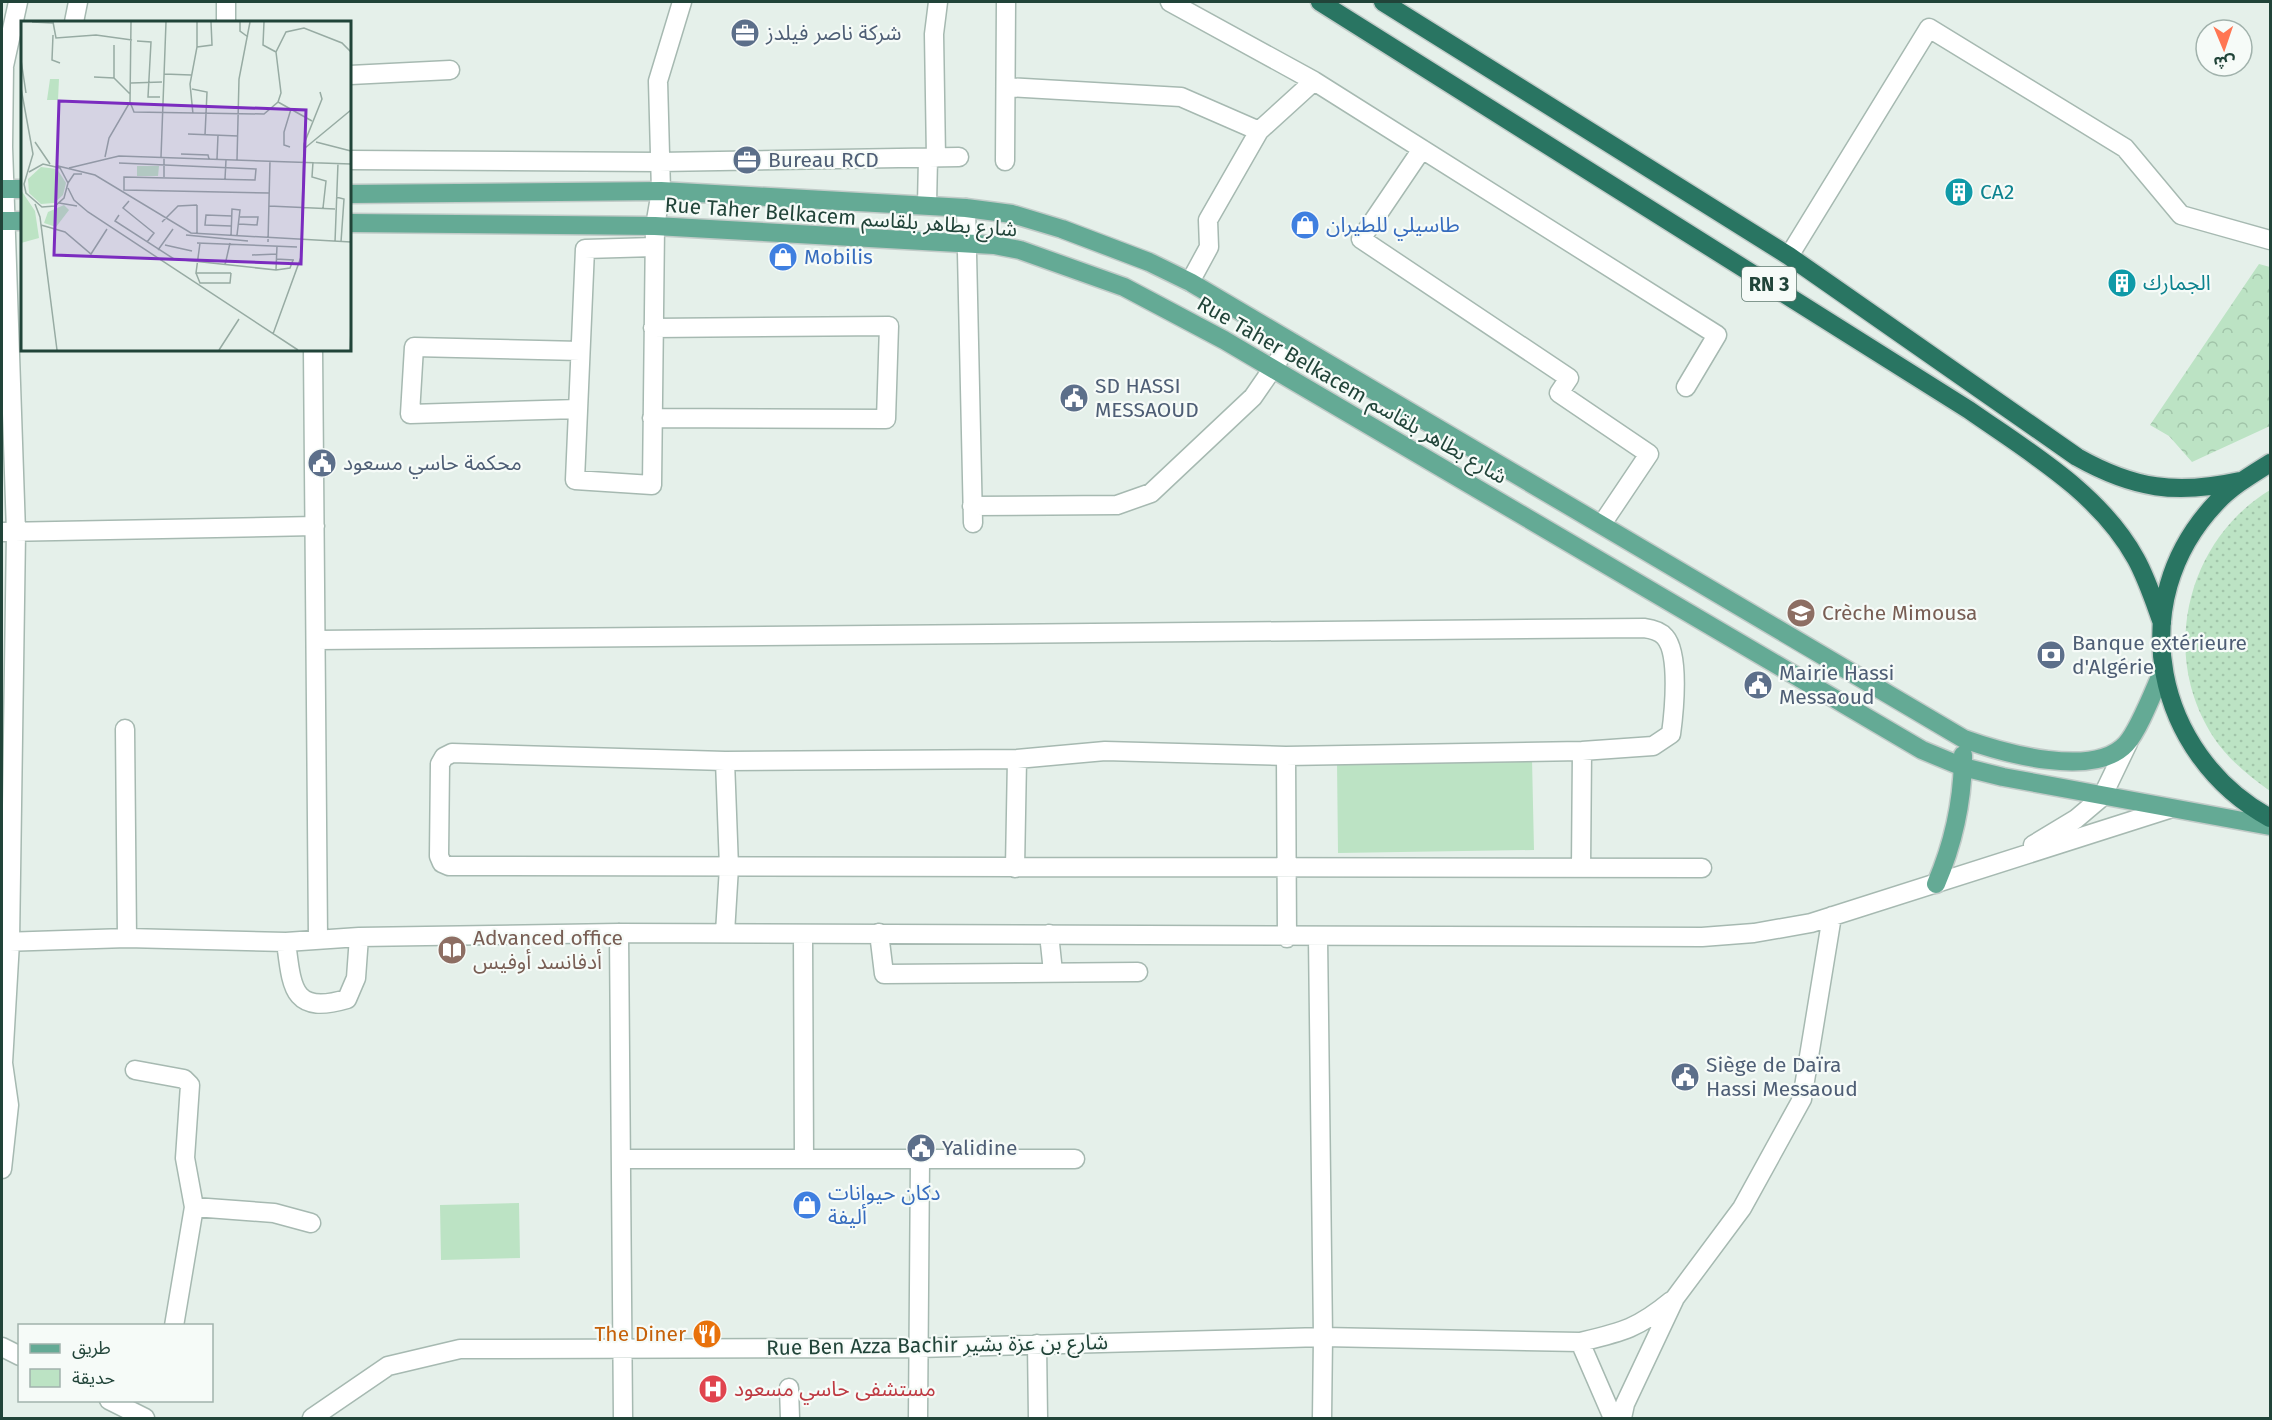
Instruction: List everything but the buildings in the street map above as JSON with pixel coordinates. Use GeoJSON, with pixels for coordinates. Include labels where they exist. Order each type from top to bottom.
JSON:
{"type":"FeatureCollection","features":[{"type":"Feature","properties":{"kind":"highway","name":"RN 3"},"geometry":{"type":"LineString","coordinates":[[1320,2],[1969,410],[2054,470],[2079,490],[2121,538],[2135,558],[2162,623]]}},
{"type":"Feature","properties":{"kind":"highway","name":"RN 3"},"geometry":{"type":"LineString","coordinates":[[1383,2],[1789,256],[2077,457],[2107,474],[2139,485],[2172,490],[2207,488],[2240,481]]}},
{"type":"Feature","properties":{"kind":"highway"},"geometry":{"type":"LineString","coordinates":[[2271,463],[2240,481],[2215,504],[2195,530],[2178,559],[2167,590],[2162,623],[2163,670],[2178,721],[2205,767],[2244,803],[2271,818]]}},
{"type":"Feature","properties":{"kind":"main road"},"geometry":{"type":"LineString","coordinates":[[2,189],[21,189]]}},
{"type":"Feature","properties":{"kind":"main road","name":"Rue Taher Belkacem شارع بطاهر بلقاسم"},"geometry":{"type":"LineString","coordinates":[[351,194],[661,190],[966,208],[1012,214],[1062,229],[1149,262],[1190,282],[1964,739],[1997,750],[2080,764],[2106,758],[2127,743]]}},
{"type":"Feature","properties":{"kind":"main road","name":"Rue Taher Belkacem شارع بطاهر بلقاسم"},"geometry":{"type":"LineString","coordinates":[[351,223],[655,226],[965,243],[1020,250],[1124,287],[1274,368],[1755,654],[1922,750],[1963,767],[2102,797],[2271,826]]}},
{"type":"Feature","properties":{"kind":"main road"},"geometry":{"type":"LineString","coordinates":[[2127,743],[2163,670]]}},
{"type":"Feature","properties":{"kind":"main road"},"geometry":{"type":"LineString","coordinates":[[1936,884],[1955,831],[1964,739]]}},
{"type":"Feature","properties":{"kind":"street"},"geometry":{"type":"LineString","coordinates":[[2,1168],[9,1105],[2,1064],[6,942],[10,221],[2,189],[4,66],[17,30],[18,2]]}},
{"type":"Feature","properties":{"kind":"street"},"geometry":{"type":"LineString","coordinates":[[74,21],[78,2]]}},
{"type":"Feature","properties":{"kind":"street"},"geometry":{"type":"LineString","coordinates":[[226,2],[226,21]]}},
{"type":"Feature","properties":{"kind":"street"},"geometry":{"type":"LineString","coordinates":[[654,247],[585,249],[575,480],[652,485],[654,247],[661,190],[658,81],[682,2]]}},
{"type":"Feature","properties":{"kind":"street"},"geometry":{"type":"LineString","coordinates":[[927,206],[932,158],[934,34],[938,2]]}},
{"type":"Feature","properties":{"kind":"street"},"geometry":{"type":"LineString","coordinates":[[1005,161],[1006,2]]}},
{"type":"Feature","properties":{"kind":"street"},"geometry":{"type":"LineString","coordinates":[[1170,2],[1314,81],[1717,336],[1686,387]]}},
{"type":"Feature","properties":{"kind":"street"},"geometry":{"type":"LineString","coordinates":[[1789,256],[1929,28],[2126,148],[2181,214],[2271,240]]}},
{"type":"Feature","properties":{"kind":"street"},"geometry":{"type":"LineString","coordinates":[[351,75],[450,70]]}},
{"type":"Feature","properties":{"kind":"street"},"geometry":{"type":"LineString","coordinates":[[1190,282],[1209,248],[1208,220],[1258,131],[1314,81]]}},
{"type":"Feature","properties":{"kind":"street"},"geometry":{"type":"LineString","coordinates":[[1006,87],[1180,97],[1258,131]]}},
{"type":"Feature","properties":{"kind":"street"},"geometry":{"type":"LineString","coordinates":[[1422,149],[1361,239],[1569,378],[1558,393],[1649,454],[1602,524]]}},
{"type":"Feature","properties":{"kind":"street"},"geometry":{"type":"LineString","coordinates":[[351,160],[659,162],[960,157]]}},
{"type":"Feature","properties":{"kind":"street"},"geometry":{"type":"LineString","coordinates":[[966,208],[965,243],[973,514],[1117,505],[1151,493],[1253,398],[1291,342]]}},
{"type":"Feature","properties":{"kind":"street"},"geometry":{"type":"LineString","coordinates":[[652,418],[886,419],[889,326],[653,328]]}},
{"type":"Feature","properties":{"kind":"street"},"geometry":{"type":"LineString","coordinates":[[578,409],[410,414],[414,347],[580,351]]}},
{"type":"Feature","properties":{"kind":"street"},"geometry":{"type":"LineString","coordinates":[[313,351],[318,939]]}},
{"type":"Feature","properties":{"kind":"street"},"geometry":{"type":"LineString","coordinates":[[9,532],[315,526]]}},
{"type":"Feature","properties":{"kind":"street"},"geometry":{"type":"LineString","coordinates":[[316,640],[1621,628],[1656,631],[1665,637],[1672,648],[1674,661],[1671,734],[1653,747],[1582,751],[1286,756],[1105,751],[1017,759],[725,761],[452,753],[444,757],[440,764],[439,856],[442,863],[449,866],[1702,868]]}},
{"type":"Feature","properties":{"kind":"street"},"geometry":{"type":"LineString","coordinates":[[125,729],[127,938]]}},
{"type":"Feature","properties":{"kind":"street"},"geometry":{"type":"LineString","coordinates":[[2008,860],[2076,819],[2102,797],[2127,743]]}},
{"type":"Feature","properties":{"kind":"street"},"geometry":{"type":"LineString","coordinates":[[1581,868],[1582,751]]}},
{"type":"Feature","properties":{"kind":"street"},"geometry":{"type":"LineString","coordinates":[[1286,756],[1287,938]]}},
{"type":"Feature","properties":{"kind":"street"},"geometry":{"type":"LineString","coordinates":[[1015,868],[1017,759]]}},
{"type":"Feature","properties":{"kind":"street"},"geometry":{"type":"LineString","coordinates":[[725,761],[729,867],[725,933]]}},
{"type":"Feature","properties":{"kind":"street"},"geometry":{"type":"LineString","coordinates":[[6,942],[127,938],[286,942],[359,937],[619,933],[1049,934],[1287,938],[1702,937],[1786,929],[1936,884],[2169,809]]}},
{"type":"Feature","properties":{"kind":"street"},"geometry":{"type":"LineString","coordinates":[[1622,1419],[1625,1404],[1675,1298],[1742,1208],[1802,1099],[1832,916]]}},
{"type":"Feature","properties":{"kind":"street"},"geometry":{"type":"LineString","coordinates":[[619,933],[623,1419]]}},
{"type":"Feature","properties":{"kind":"street"},"geometry":{"type":"LineString","coordinates":[[879,933],[884,974],[1138,972]]}},
{"type":"Feature","properties":{"kind":"street"},"geometry":{"type":"LineString","coordinates":[[1049,934],[1053,972]]}},
{"type":"Feature","properties":{"kind":"street"},"geometry":{"type":"LineString","coordinates":[[803,935],[804,1159]]}},
{"type":"Feature","properties":{"kind":"street"},"geometry":{"type":"LineString","coordinates":[[286,942],[291,981],[299,998],[310,1004],[327,1005],[347,999],[356,978],[359,937]]}},
{"type":"Feature","properties":{"kind":"street"},"geometry":{"type":"LineString","coordinates":[[1318,937],[1322,1419]]}},
{"type":"Feature","properties":{"kind":"street"},"geometry":{"type":"LineString","coordinates":[[135,1070],[184,1079],[190,1085],[185,1158],[194,1207],[174,1324]]}},
{"type":"Feature","properties":{"kind":"street"},"geometry":{"type":"LineString","coordinates":[[622,1159],[1075,1159]]}},
{"type":"Feature","properties":{"kind":"street"},"geometry":{"type":"LineString","coordinates":[[918,1419],[920,1159]]}},
{"type":"Feature","properties":{"kind":"street"},"geometry":{"type":"LineString","coordinates":[[194,1207],[274,1213],[311,1223]]}},
{"type":"Feature","properties":{"kind":"street","name":"Rue Ben Azza Bachir شارع بن عزة بشير"},"geometry":{"type":"LineString","coordinates":[[312,1419],[388,1366],[460,1349],[918,1348],[1323,1337],[1580,1342],[1622,1332],[1646,1322],[1675,1298]]}},
{"type":"Feature","properties":{"kind":"street"},"geometry":{"type":"LineString","coordinates":[[1580,1342],[1613,1419]]}},
{"type":"Feature","properties":{"kind":"street"},"geometry":{"type":"LineString","coordinates":[[1037,1344],[1038,1419]]}},
{"type":"Feature","properties":{"kind":"street"},"geometry":{"type":"LineString","coordinates":[[2,1347],[18,1355]]}},
{"type":"Feature","properties":{"kind":"street"},"geometry":{"type":"LineString","coordinates":[[789,1388],[790,1419]]}},
{"type":"Feature","properties":{"kind":"street"},"geometry":{"type":"LineString","coordinates":[[112,1402],[145,1412]]}},
{"type":"Feature","properties":{"kind":"green space"},"geometry":{"type":"Polygon","coordinates":[[[2259,264],[2270,267],[2270,426],[2192,462],[2169,436],[2150,425],[2259,264]]]}},
{"type":"Feature","properties":{"kind":"green space"},"geometry":{"type":"Polygon","coordinates":[[[2270,490],[2270,791],[2239,767],[2214,738],[2197,706],[2188,671],[2185,637],[2190,602],[2201,569],[2218,539],[2241,512],[2270,490]]]}},
{"type":"Feature","properties":{"kind":"green space"},"geometry":{"type":"Polygon","coordinates":[[[1532,759],[1534,850],[1338,853],[1337,762],[1532,759]]]}},
{"type":"Feature","properties":{"kind":"green space"},"geometry":{"type":"Polygon","coordinates":[[[519,1203],[520,1258],[441,1260],[440,1205],[519,1203]]]}},
{"type":"Feature","properties":{"kind":"place","name":"شركة ناصر فيلدز"},"geometry":{"type":"Point","coordinates":[745,33]}},
{"type":"Feature","properties":{"kind":"place","name":"Bureau RCD"},"geometry":{"type":"Point","coordinates":[747,160]}},
{"type":"Feature","properties":{"kind":"place","name":"CA2"},"geometry":{"type":"Point","coordinates":[1959,192]}},
{"type":"Feature","properties":{"kind":"place","name":"طاسيلي للطيران"},"geometry":{"type":"Point","coordinates":[1305,225]}},
{"type":"Feature","properties":{"kind":"place","name":"Mobilis"},"geometry":{"type":"Point","coordinates":[783,257]}},
{"type":"Feature","properties":{"kind":"place","name":"الجمارك"},"geometry":{"type":"Point","coordinates":[2122,283]}},
{"type":"Feature","properties":{"kind":"place","name":"SD HASSI MESSAOUD"},"geometry":{"type":"Point","coordinates":[1074,398]}},
{"type":"Feature","properties":{"kind":"place","name":"محكمة حاسي مسعود"},"geometry":{"type":"Point","coordinates":[322,463]}},
{"type":"Feature","properties":{"kind":"place","name":"Crèche Mimousa"},"geometry":{"type":"Point","coordinates":[1801,613]}},
{"type":"Feature","properties":{"kind":"place","name":"Banque extérieure d'Algérie"},"geometry":{"type":"Point","coordinates":[2051,655]}},
{"type":"Feature","properties":{"kind":"place","name":"Mairie Hassi Messaoud"},"geometry":{"type":"Point","coordinates":[1758,685]}},
{"type":"Feature","properties":{"kind":"place","name":"Advanced office أدفانسد أوفيس"},"geometry":{"type":"Point","coordinates":[452,950]}},
{"type":"Feature","properties":{"kind":"place","name":"Siège de Daïra Hassi Messaoud"},"geometry":{"type":"Point","coordinates":[1685,1077]}},
{"type":"Feature","properties":{"kind":"place","name":"Yalidine"},"geometry":{"type":"Point","coordinates":[921,1148]}},
{"type":"Feature","properties":{"kind":"place","name":"دكان حيوانات أليفة"},"geometry":{"type":"Point","coordinates":[807,1205]}},
{"type":"Feature","properties":{"kind":"place","name":"The Diner"},"geometry":{"type":"Point","coordinates":[707,1334]}},
{"type":"Feature","properties":{"kind":"place","name":"مستشفى حاسي مسعود"},"geometry":{"type":"Point","coordinates":[713,1389]}}]}
